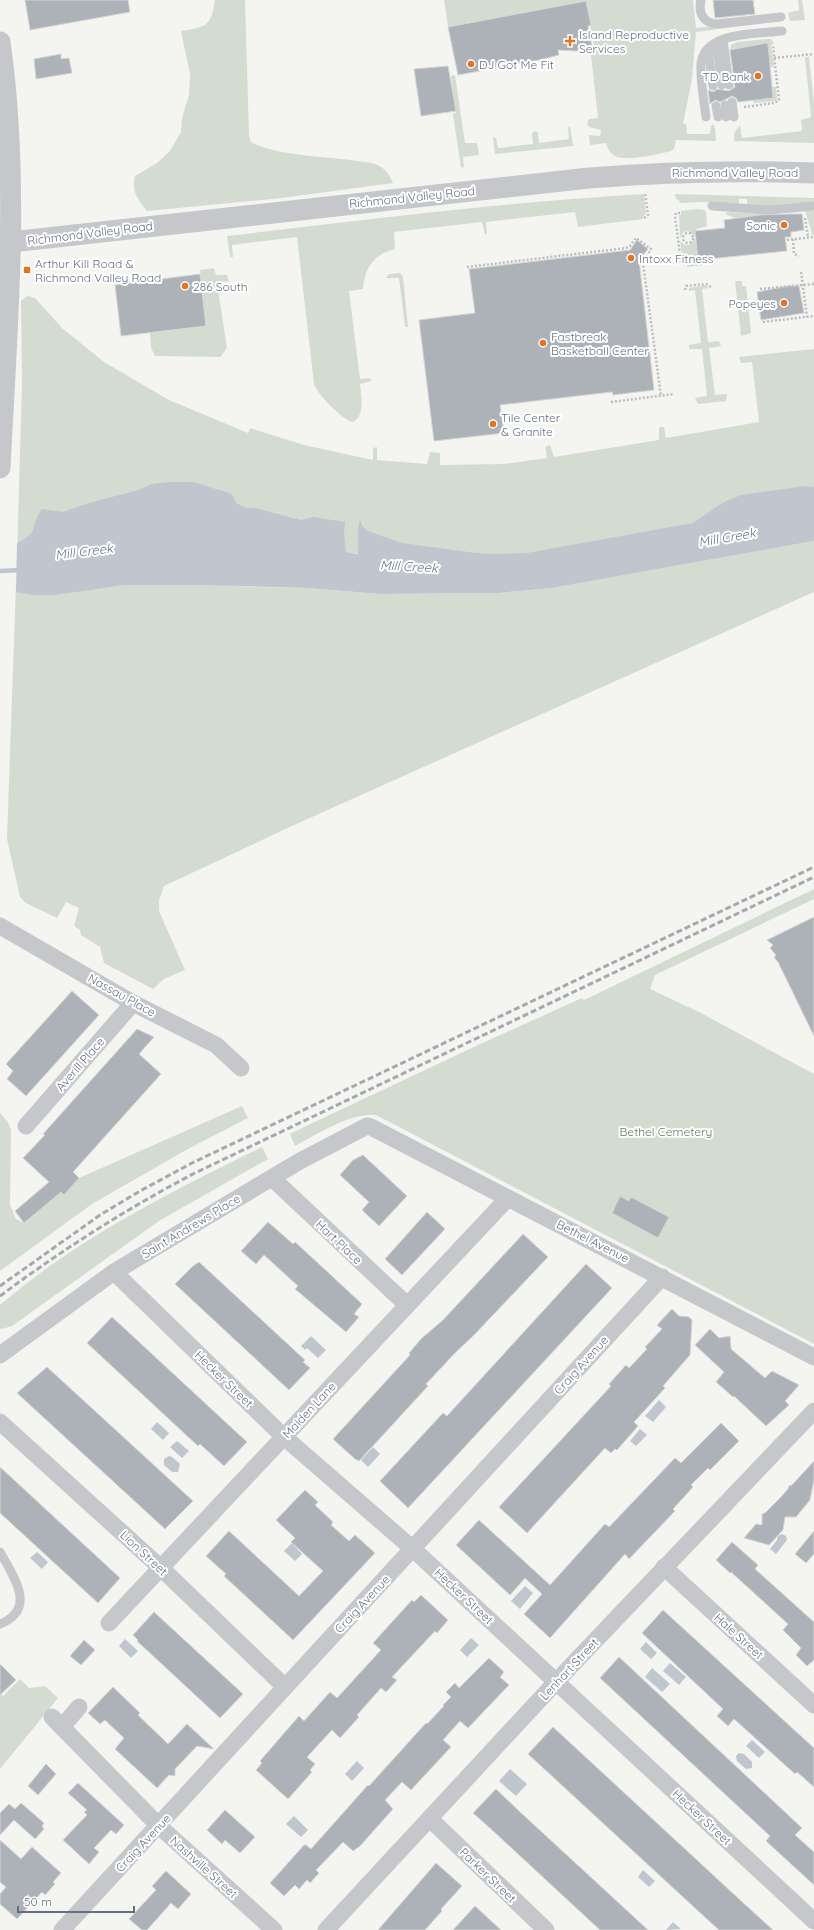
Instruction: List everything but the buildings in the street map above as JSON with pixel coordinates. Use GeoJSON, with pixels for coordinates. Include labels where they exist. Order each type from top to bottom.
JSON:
{"type":"FeatureCollection","features":[{"type":"Feature","properties":{"kind":"street"},"geometry":{"type":"LineString","coordinates":[[0,42],[9,133],[11,242],[0,468]]}},
{"type":"Feature","properties":{"kind":"street","name":"Richmond Valley Road"},"geometry":{"type":"LineString","coordinates":[[11,242],[589,178],[658,172],[726,170],[814,173]]}},
{"type":"Feature","properties":{"kind":"street","name":"Nassau Place"},"geometry":{"type":"LineString","coordinates":[[0,926],[133,1003],[216,1045],[241,1068]]}},
{"type":"Feature","properties":{"kind":"street","name":"Averill Place"},"geometry":{"type":"LineString","coordinates":[[26,1126],[133,1003]]}},
{"type":"Feature","properties":{"kind":"street","name":"Saint Andrews Place"},"geometry":{"type":"LineString","coordinates":[[0,1355],[114,1272],[272,1178],[363,1128],[372,1126]]}},
{"type":"Feature","properties":{"kind":"street","name":"Bethel Avenue"},"geometry":{"type":"LineString","coordinates":[[372,1126],[814,1357]]}},
{"type":"Feature","properties":{"kind":"street","name":"Hart Place"},"geometry":{"type":"LineString","coordinates":[[272,1178],[407,1305]]}},
{"type":"Feature","properties":{"kind":"street","name":"Maiden Lane"},"geometry":{"type":"LineString","coordinates":[[109,1623],[508,1198]]}},
{"type":"Feature","properties":{"kind":"street","name":"Hecker Street"},"geometry":{"type":"LineString","coordinates":[[114,1272],[284,1436],[413,1549],[814,1921]]}},
{"type":"Feature","properties":{"kind":"street","name":"Craig Avenue"},"geometry":{"type":"LineString","coordinates":[[62,1930],[662,1277]]}},
{"type":"Feature","properties":{"kind":"street","name":"Saint Andrews Place"},"geometry":{"type":"LineString","coordinates":[[0,1343],[20,1340]]}},
{"type":"Feature","properties":{"kind":"street","name":"Lenhart Street"},"geometry":{"type":"LineString","coordinates":[[326,1930],[664,1567],[814,1411]]}},
{"type":"Feature","properties":{"kind":"street","name":"Lion Street"},"geometry":{"type":"LineString","coordinates":[[0,1422],[161,1568],[285,1687]]}},
{"type":"Feature","properties":{"kind":"street","name":"Hale Street"},"geometry":{"type":"LineString","coordinates":[[664,1567],[814,1705]]}},
{"type":"Feature","properties":{"kind":"street","name":"Nashville Street"},"geometry":{"type":"LineString","coordinates":[[79,1708],[57,1722],[158,1826],[274,1930]]}},
{"type":"Feature","properties":{"kind":"street","name":"Parker Street"},"geometry":{"type":"LineString","coordinates":[[430,1819],[546,1930]]}},
{"type":"Feature","properties":{"kind":"lane"},"geometry":{"type":"LineString","coordinates":[[701,0],[700,8],[702,16],[709,23],[717,24],[781,17]]}},
{"type":"Feature","properties":{"kind":"lane"},"geometry":{"type":"LineString","coordinates":[[706,117],[701,68],[702,58],[710,45],[723,39],[782,31]]}},
{"type":"Feature","properties":{"kind":"lane"},"geometry":{"type":"LineString","coordinates":[[723,39],[721,85],[709,56],[714,46],[723,39]]}},
{"type":"Feature","properties":{"kind":"lane"},"geometry":{"type":"LineString","coordinates":[[726,117],[724,104],[726,117]]}},
{"type":"Feature","properties":{"kind":"lane"},"geometry":{"type":"LineString","coordinates":[[712,206],[768,210],[814,206]]}},
{"type":"Feature","properties":{"kind":"lane"},"geometry":{"type":"LineString","coordinates":[[0,1552],[14,1578],[22,1598],[18,1610],[9,1620],[0,1624]]}},
{"type":"Feature","properties":{"kind":"path"},"geometry":{"type":"LineString","coordinates":[[744,107],[778,102],[779,96],[773,46]]}},
{"type":"Feature","properties":{"kind":"path"},"geometry":{"type":"LineString","coordinates":[[774,58],[814,54]]}},
{"type":"Feature","properties":{"kind":"path"},"geometry":{"type":"LineString","coordinates":[[644,218],[648,214],[646,192]]}},
{"type":"Feature","properties":{"kind":"path"},"geometry":{"type":"LineString","coordinates":[[804,212],[808,238]]}},
{"type":"Feature","properties":{"kind":"path"},"geometry":{"type":"LineString","coordinates":[[680,213],[676,214],[675,216],[681,263],[685,265]]}},
{"type":"Feature","properties":{"kind":"path"},"geometry":{"type":"LineString","coordinates":[[687,233],[692,237],[692,240],[689,243],[684,242],[683,239],[684,234],[687,233]]}},
{"type":"Feature","properties":{"kind":"path"},"geometry":{"type":"LineString","coordinates":[[787,240],[814,237]]}},
{"type":"Feature","properties":{"kind":"path"},"geometry":{"type":"LineString","coordinates":[[467,267],[626,248],[630,246],[634,240],[639,239],[651,249],[643,263],[661,396]]}},
{"type":"Feature","properties":{"kind":"path"},"geometry":{"type":"LineString","coordinates":[[678,240],[683,239]]}},
{"type":"Feature","properties":{"kind":"path"},"geometry":{"type":"LineString","coordinates":[[793,239],[794,254],[799,256]]}},
{"type":"Feature","properties":{"kind":"path"},"geometry":{"type":"LineString","coordinates":[[801,272],[807,317]]}},
{"type":"Feature","properties":{"kind":"path"},"geometry":{"type":"LineString","coordinates":[[685,290],[686,286],[706,284],[711,287]]}},
{"type":"Feature","properties":{"kind":"path"},"geometry":{"type":"LineString","coordinates":[[760,289],[814,284]]}},
{"type":"Feature","properties":{"kind":"path"},"geometry":{"type":"LineString","coordinates":[[763,322],[814,316]]}},
{"type":"Feature","properties":{"kind":"path"},"geometry":{"type":"LineString","coordinates":[[611,402],[674,394]]}},
{"type":"Feature","properties":{"kind":"green space"},"geometry":{"type":"Polygon","coordinates":[[[215,0],[245,0],[249,135],[251,142],[263,147],[294,154],[361,161],[375,164],[386,171],[393,183],[282,198],[147,211],[136,195],[134,187],[135,176],[157,163],[170,151],[181,132],[182,118],[189,95],[190,74],[181,31],[202,27],[206,24],[212,16],[215,0]]]}},
{"type":"Feature","properties":{"kind":"green space"},"geometry":{"type":"Polygon","coordinates":[[[444,0],[693,0],[696,28],[769,21],[772,22],[696,32],[692,79],[683,124],[686,124],[687,134],[710,134],[711,126],[713,124],[715,128],[716,141],[676,140],[674,149],[671,151],[643,157],[620,158],[613,155],[606,143],[590,145],[589,135],[600,136],[601,130],[589,127],[587,124],[589,119],[598,118],[591,55],[595,51],[586,1],[448,27],[444,0]]]}},
{"type":"Feature","properties":{"kind":"green space"},"geometry":{"type":"Polygon","coordinates":[[[798,0],[802,0],[805,20],[790,21],[788,13],[799,10],[798,0]]]}},
{"type":"Feature","properties":{"kind":"green space"},"geometry":{"type":"Polygon","coordinates":[[[771,39],[774,44],[771,45],[774,67],[770,67],[765,43],[730,50],[731,45],[737,42],[771,39]]]}},
{"type":"Feature","properties":{"kind":"green space"},"geometry":{"type":"Polygon","coordinates":[[[805,57],[809,57],[814,103],[814,143],[734,141],[734,133],[740,125],[742,138],[802,131],[801,120],[811,117],[805,57]]]}},
{"type":"Feature","properties":{"kind":"green space"},"geometry":{"type":"Polygon","coordinates":[[[455,75],[465,143],[477,143],[479,155],[463,157],[464,167],[461,168],[453,114],[456,113],[451,76],[455,75]]]}},
{"type":"Feature","properties":{"kind":"green space"},"geometry":{"type":"Polygon","coordinates":[[[772,87],[776,87],[777,98],[775,101],[754,103],[753,100],[772,98],[772,87]]]}},
{"type":"Feature","properties":{"kind":"green space"},"geometry":{"type":"Polygon","coordinates":[[[570,126],[573,146],[495,154],[494,137],[496,138],[498,148],[533,144],[532,133],[535,131],[538,133],[539,143],[569,139],[568,128],[570,126]]]}},
{"type":"Feature","properties":{"kind":"green space"},"geometry":{"type":"Polygon","coordinates":[[[644,194],[646,214],[643,216],[643,219],[578,227],[575,212],[486,222],[487,233],[485,235],[482,222],[394,232],[395,249],[381,254],[368,268],[363,289],[349,291],[360,379],[370,378],[372,381],[360,384],[362,400],[361,411],[359,416],[352,422],[330,406],[314,384],[297,237],[232,245],[233,257],[231,257],[227,236],[487,207],[592,197],[644,194]]]}},
{"type":"Feature","properties":{"kind":"green space"},"geometry":{"type":"Polygon","coordinates":[[[675,194],[814,198],[814,202],[772,207],[747,205],[747,199],[739,199],[739,205],[703,202],[680,203],[679,200],[676,199],[675,194]]]}},
{"type":"Feature","properties":{"kind":"green space"},"geometry":{"type":"Polygon","coordinates":[[[698,209],[706,212],[707,226],[696,229],[696,237],[688,231],[684,232],[680,238],[679,215],[681,215],[681,211],[698,209]]]}},
{"type":"Feature","properties":{"kind":"green space"},"geometry":{"type":"Polygon","coordinates":[[[805,210],[814,211],[814,235],[812,235],[805,210]]]}},
{"type":"Feature","properties":{"kind":"green space"},"geometry":{"type":"Polygon","coordinates":[[[728,212],[770,214],[738,219],[725,214],[728,212]]]}},
{"type":"Feature","properties":{"kind":"green space"},"geometry":{"type":"Polygon","coordinates":[[[695,239],[700,258],[710,262],[710,264],[687,267],[687,263],[683,261],[680,241],[685,245],[689,245],[695,239]]]}},
{"type":"Feature","properties":{"kind":"green space"},"geometry":{"type":"Polygon","coordinates":[[[214,268],[216,275],[227,275],[229,281],[217,283],[227,348],[220,357],[155,356],[151,348],[150,333],[206,326],[200,270],[214,268]]]}},
{"type":"Feature","properties":{"kind":"green space"},"geometry":{"type":"Polygon","coordinates":[[[400,273],[403,277],[408,327],[405,327],[399,278],[386,278],[389,274],[400,273]]]}},
{"type":"Feature","properties":{"kind":"green space"},"geometry":{"type":"Polygon","coordinates":[[[735,281],[742,281],[742,286],[746,286],[751,333],[741,336],[735,281]]]}},
{"type":"Feature","properties":{"kind":"green space"},"geometry":{"type":"Polygon","coordinates":[[[707,285],[708,288],[702,289],[708,342],[719,341],[721,346],[709,348],[715,395],[727,394],[726,401],[698,404],[695,398],[707,396],[702,349],[689,349],[689,345],[701,343],[695,290],[689,291],[689,288],[707,285]]]}},
{"type":"Feature","properties":{"kind":"green space"},"geometry":{"type":"Polygon","coordinates":[[[27,296],[35,298],[62,328],[104,362],[169,400],[248,433],[250,428],[304,445],[373,460],[373,448],[377,447],[377,460],[427,464],[430,452],[440,453],[440,465],[504,464],[547,458],[545,447],[550,445],[554,457],[659,440],[659,427],[664,427],[666,438],[759,422],[752,362],[741,363],[739,357],[814,349],[814,504],[548,559],[350,553],[17,557],[22,385],[21,301],[27,296]]]}},
{"type":"Feature","properties":{"kind":"green space"},"geometry":{"type":"Polygon","coordinates":[[[814,541],[814,592],[292,826],[164,886],[159,900],[159,911],[185,970],[164,979],[153,989],[104,963],[100,947],[81,935],[80,930],[74,926],[79,908],[66,902],[57,918],[26,903],[20,897],[7,839],[16,583],[108,578],[254,587],[308,588],[380,594],[498,593],[552,588],[814,541]]]}},
{"type":"Feature","properties":{"kind":"green space","name":"Bethel Cemetery"},"geometry":{"type":"Polygon","coordinates":[[[814,889],[814,899],[655,975],[650,989],[699,1012],[814,1074],[814,1344],[376,1115],[367,1115],[346,1120],[295,1146],[290,1134],[306,1126],[476,1046],[582,998],[584,1000],[814,889]]]}},
{"type":"Feature","properties":{"kind":"green space"},"geometry":{"type":"Polygon","coordinates":[[[242,1106],[248,1118],[186,1150],[92,1204],[0,1271],[0,1113],[8,1122],[11,1130],[10,1205],[16,1219],[24,1223],[60,1191],[64,1195],[79,1178],[242,1106]]]}},
{"type":"Feature","properties":{"kind":"green space"},"geometry":{"type":"Polygon","coordinates":[[[262,1147],[268,1159],[159,1221],[12,1326],[2,1329],[0,1328],[0,1305],[61,1258],[93,1237],[159,1199],[262,1147]]]}},
{"type":"Feature","properties":{"kind":"green space"},"geometry":{"type":"Polygon","coordinates":[[[20,1679],[29,1688],[45,1686],[58,1698],[0,1769],[0,1693],[3,1696],[20,1679]]]}},
{"type":"Feature","properties":{"kind":"water"},"geometry":{"type":"Polygon","coordinates":[[[193,482],[232,494],[236,503],[246,508],[255,508],[301,520],[313,517],[345,522],[344,532],[346,552],[358,554],[358,530],[360,519],[362,526],[368,531],[402,543],[476,553],[527,553],[693,523],[724,502],[741,495],[805,486],[814,487],[814,541],[552,588],[498,593],[380,594],[308,588],[205,585],[124,585],[55,595],[32,595],[16,592],[17,543],[32,532],[38,515],[42,509],[63,512],[89,503],[138,490],[152,484],[193,482]]]}},
{"type":"Feature","properties":{"kind":"water"},"geometry":{"type":"Polygon","coordinates":[[[311,1336],[326,1350],[318,1358],[307,1348],[305,1350],[301,1346],[311,1336]]]}},
{"type":"Feature","properties":{"kind":"water"},"geometry":{"type":"Polygon","coordinates":[[[659,1400],[666,1407],[653,1422],[645,1416],[659,1400]]]}},
{"type":"Feature","properties":{"kind":"water"},"geometry":{"type":"Polygon","coordinates":[[[157,1422],[169,1433],[163,1440],[151,1429],[157,1422]]]}},
{"type":"Feature","properties":{"kind":"water"},"geometry":{"type":"Polygon","coordinates":[[[640,1429],[647,1435],[636,1446],[630,1441],[640,1429]]]}},
{"type":"Feature","properties":{"kind":"water"},"geometry":{"type":"Polygon","coordinates":[[[177,1441],[189,1451],[182,1458],[170,1447],[177,1441]]]}},
{"type":"Feature","properties":{"kind":"water"},"geometry":{"type":"Polygon","coordinates":[[[373,1447],[380,1454],[368,1467],[361,1460],[373,1447]]]}},
{"type":"Feature","properties":{"kind":"water"},"geometry":{"type":"Polygon","coordinates":[[[169,1456],[180,1464],[178,1472],[172,1472],[164,1465],[164,1459],[169,1456]]]}},
{"type":"Feature","properties":{"kind":"water"},"geometry":{"type":"Polygon","coordinates":[[[782,1534],[786,1536],[787,1540],[776,1554],[770,1549],[777,1540],[778,1536],[782,1534]]]}},
{"type":"Feature","properties":{"kind":"water"},"geometry":{"type":"Polygon","coordinates":[[[292,1543],[302,1554],[295,1561],[284,1551],[292,1543]]]}},
{"type":"Feature","properties":{"kind":"water"},"geometry":{"type":"Polygon","coordinates":[[[37,1552],[48,1562],[42,1569],[30,1558],[37,1552]]]}},
{"type":"Feature","properties":{"kind":"water"},"geometry":{"type":"Polygon","coordinates":[[[525,1586],[533,1593],[520,1609],[511,1601],[525,1586]]]}},
{"type":"Feature","properties":{"kind":"water"},"geometry":{"type":"Polygon","coordinates":[[[471,1638],[479,1645],[467,1657],[460,1650],[471,1638]]]}},
{"type":"Feature","properties":{"kind":"water"},"geometry":{"type":"Polygon","coordinates":[[[125,1639],[138,1651],[131,1658],[119,1646],[125,1639]]]}},
{"type":"Feature","properties":{"kind":"water"},"geometry":{"type":"Polygon","coordinates":[[[646,1642],[657,1653],[651,1659],[640,1649],[646,1642]]]}},
{"type":"Feature","properties":{"kind":"water"},"geometry":{"type":"Polygon","coordinates":[[[670,1663],[686,1677],[679,1685],[663,1671],[670,1663]]]}},
{"type":"Feature","properties":{"kind":"water"},"geometry":{"type":"Polygon","coordinates":[[[652,1668],[670,1684],[662,1692],[645,1677],[652,1668]]]}},
{"type":"Feature","properties":{"kind":"water"},"geometry":{"type":"Polygon","coordinates":[[[752,1740],[765,1752],[759,1758],[746,1746],[752,1740]]]}},
{"type":"Feature","properties":{"kind":"water"},"geometry":{"type":"Polygon","coordinates":[[[739,1753],[744,1754],[752,1762],[752,1768],[746,1769],[737,1761],[736,1756],[739,1753]]]}},
{"type":"Feature","properties":{"kind":"water"},"geometry":{"type":"Polygon","coordinates":[[[357,1761],[364,1768],[352,1781],[345,1774],[357,1761]]]}},
{"type":"Feature","properties":{"kind":"water"},"geometry":{"type":"Polygon","coordinates":[[[510,1769],[527,1784],[516,1796],[499,1781],[510,1769]]]}},
{"type":"Feature","properties":{"kind":"water"},"geometry":{"type":"Polygon","coordinates":[[[294,1816],[308,1830],[301,1837],[286,1824],[294,1816]]]}},
{"type":"Feature","properties":{"kind":"water"},"geometry":{"type":"Polygon","coordinates":[[[643,1870],[655,1881],[649,1887],[638,1877],[643,1870]]]}},
{"type":"Feature","properties":{"kind":"water"},"geometry":{"type":"Polygon","coordinates":[[[673,1922],[681,1929],[666,1930],[673,1922]]]}},
{"type":"Feature","properties":{"kind":"waterway","name":"Mill Creek"},"geometry":{"type":"LineString","coordinates":[[0,571],[21,570]]}},
{"type":"Feature","properties":{"kind":"railway"},"geometry":{"type":"LineString","coordinates":[[0,1286],[100,1215],[140,1191],[192,1163],[814,867]]}},
{"type":"Feature","properties":{"kind":"railway"},"geometry":{"type":"LineString","coordinates":[[0,1296],[47,1262],[95,1231],[144,1201],[195,1173],[814,877]]}},
{"type":"Feature","properties":{"kind":"place","name":"Island Reproductive Services"},"geometry":{"type":"Point","coordinates":[570,41]}},
{"type":"Feature","properties":{"kind":"place","name":"DJ Got Me Fit"},"geometry":{"type":"Point","coordinates":[471,64]}},
{"type":"Feature","properties":{"kind":"place","name":"TD Bank"},"geometry":{"type":"Point","coordinates":[758,76]}},
{"type":"Feature","properties":{"kind":"place","name":"Sonic"},"geometry":{"type":"Point","coordinates":[784,225]}},
{"type":"Feature","properties":{"kind":"place","name":"Intoxx Fitness"},"geometry":{"type":"Point","coordinates":[631,258]}},
{"type":"Feature","properties":{"kind":"place","name":"Arthur Kill Road & Richmond Valley Road"},"geometry":{"type":"Point","coordinates":[27,270]}},
{"type":"Feature","properties":{"kind":"place","name":"286 South"},"geometry":{"type":"Point","coordinates":[185,286]}},
{"type":"Feature","properties":{"kind":"place","name":"Popeyes"},"geometry":{"type":"Point","coordinates":[784,303]}},
{"type":"Feature","properties":{"kind":"place","name":"Fastbreak Basketball Center"},"geometry":{"type":"Point","coordinates":[543,343]}},
{"type":"Feature","properties":{"kind":"place","name":"Tile Center & Granite"},"geometry":{"type":"Point","coordinates":[493,424]}}]}
